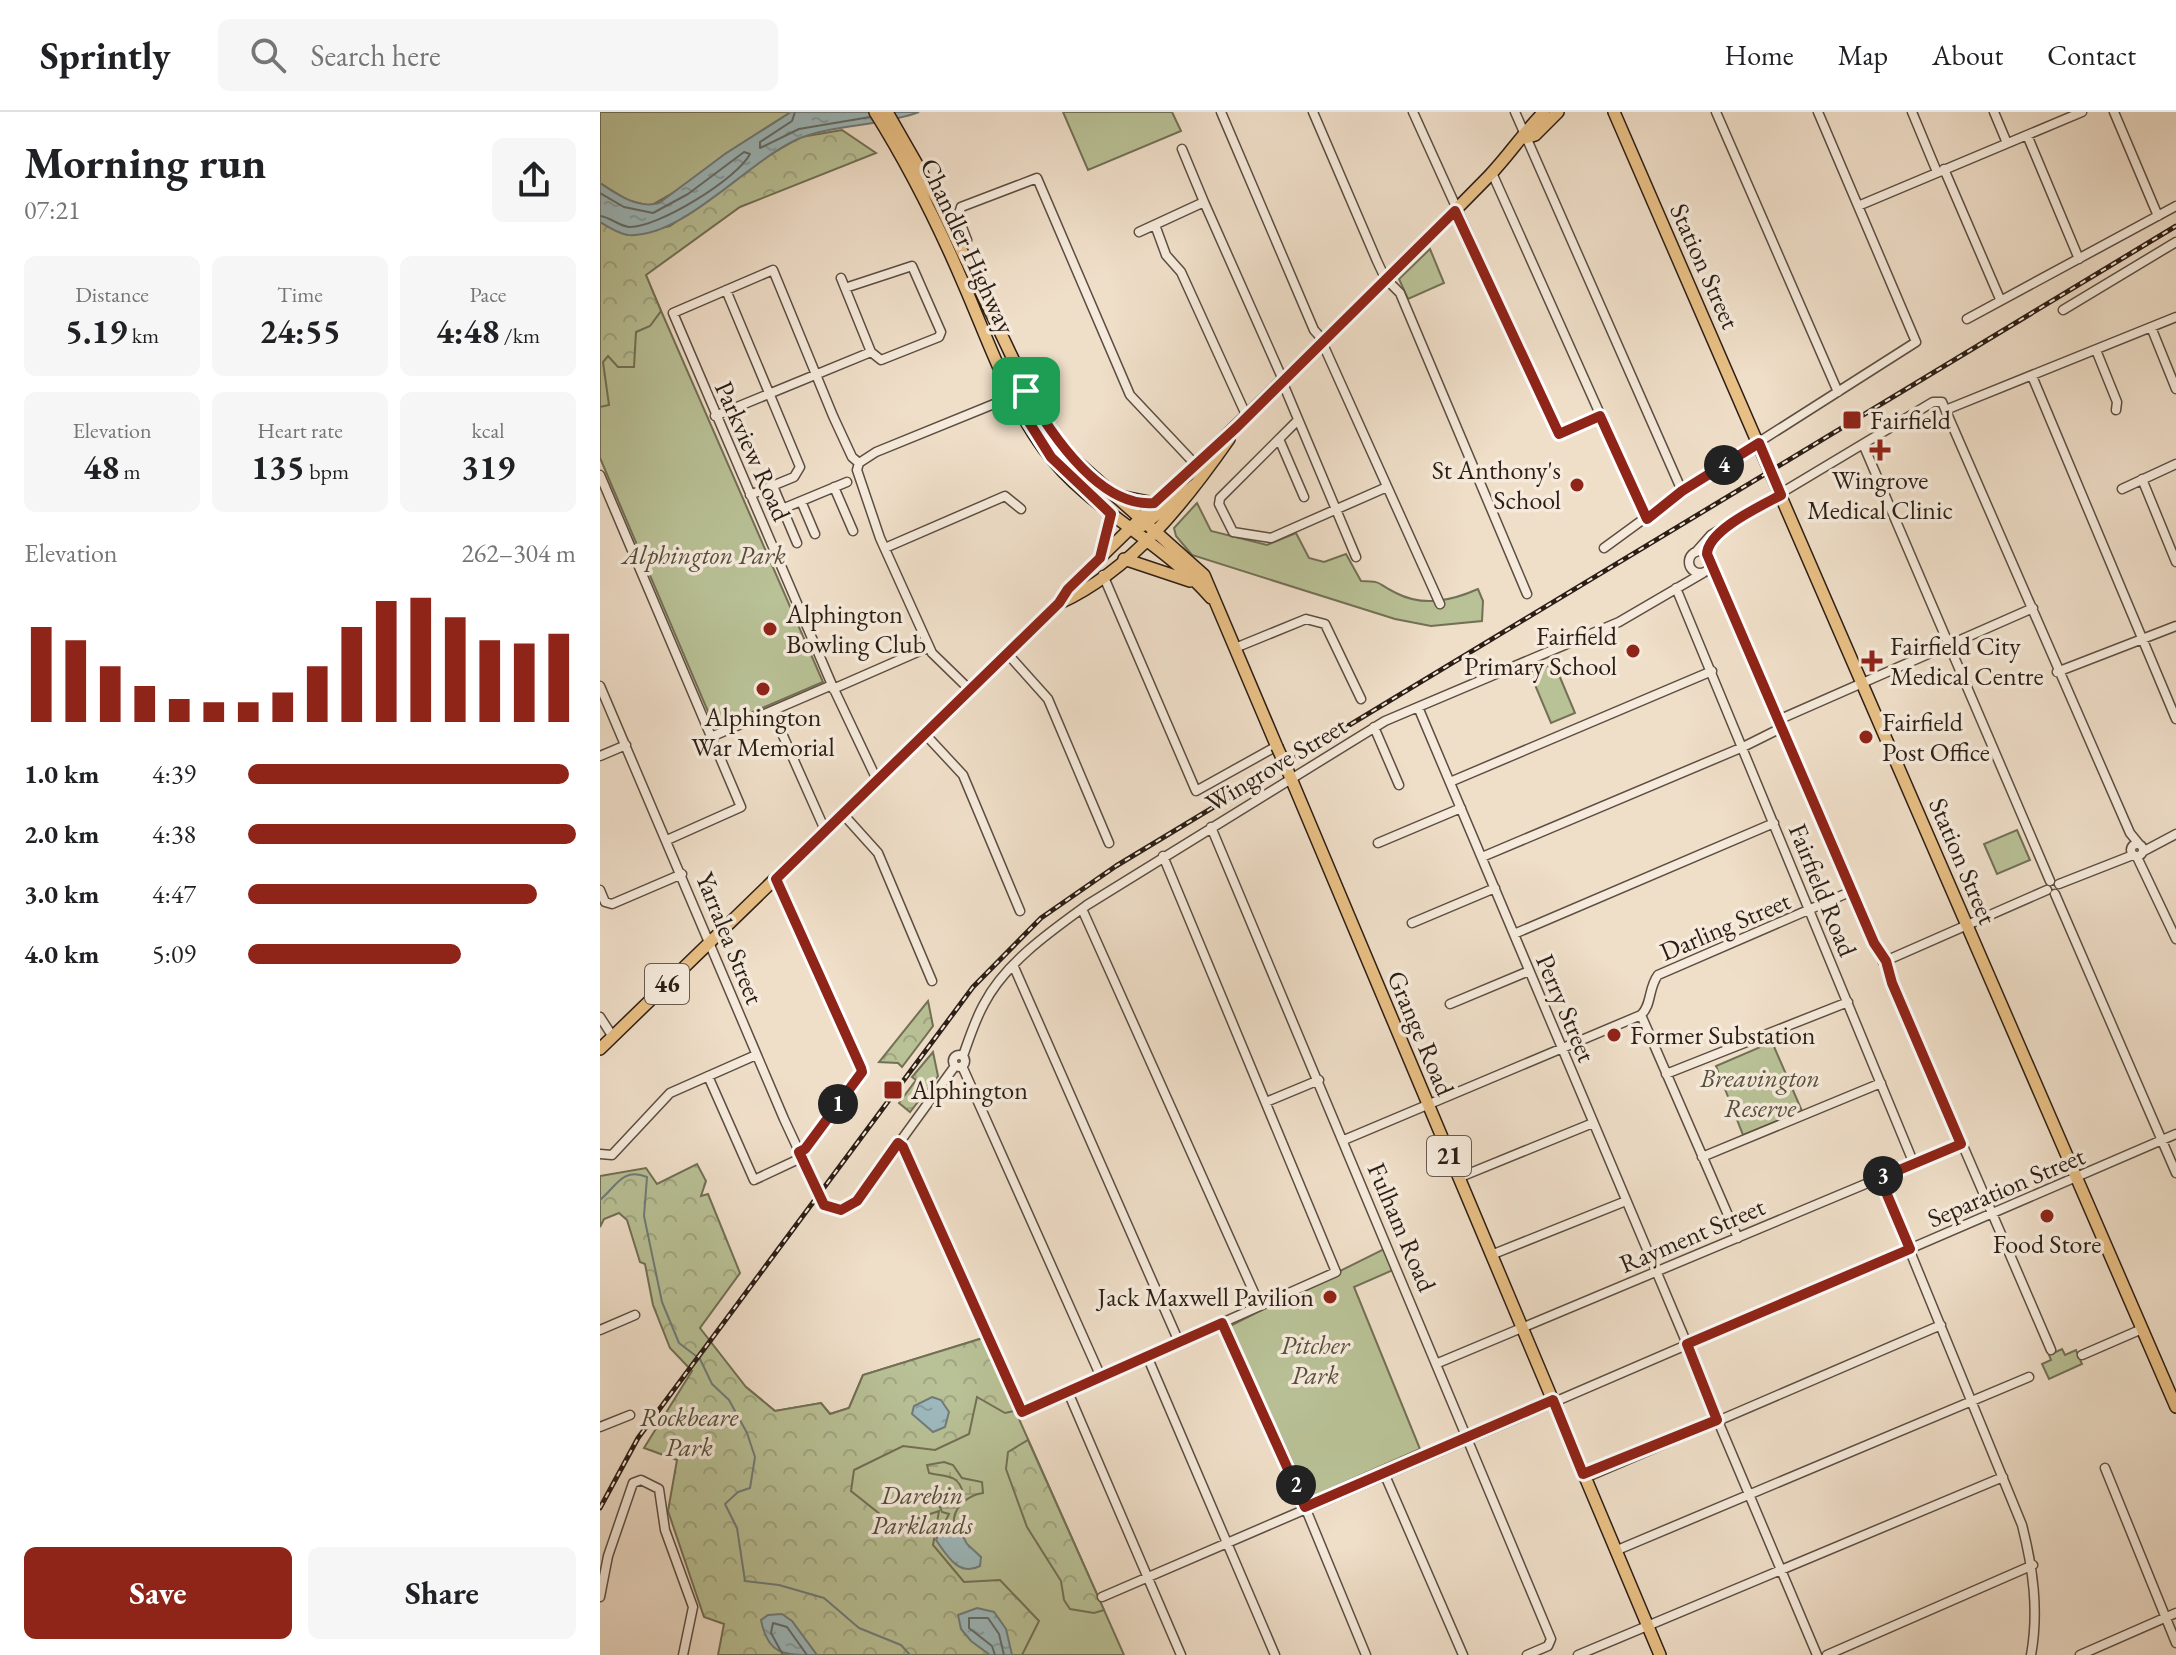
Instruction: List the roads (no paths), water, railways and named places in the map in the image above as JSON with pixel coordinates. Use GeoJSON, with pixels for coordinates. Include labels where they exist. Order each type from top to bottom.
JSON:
{"type":"FeatureCollection","features":[{"type":"Feature","properties":{"kind":"main road","name":"Chandler Highway"},"geometry":{"type":"LineString","coordinates":[[875,112],[909,157],[966,244],[1026,391],[1058,441],[1148,524]]}},
{"type":"Feature","properties":{"kind":"main road","name":"Chandler Highway"},"geometry":{"type":"LineString","coordinates":[[887,112],[1013,397],[1051,457],[1111,514],[1146,541]]}},
{"type":"Feature","properties":{"kind":"main road","name":"46"},"geometry":{"type":"LineString","coordinates":[[600,1049],[1006,652],[1059,603],[1103,575],[1146,541],[1154,503],[1237,427],[1455,211],[1525,138],[1529,128],[1544,112]]}},
{"type":"Feature","properties":{"kind":"main road","name":"46"},"geometry":{"type":"LineString","coordinates":[[1525,138],[1535,135],[1558,112]]}},
{"type":"Feature","properties":{"kind":"main road","name":"Station Street"},"geometry":{"type":"LineString","coordinates":[[1614,115],[2176,1407]]}},
{"type":"Feature","properties":{"kind":"main road","name":"46"},"geometry":{"type":"LineString","coordinates":[[1059,603],[1068,589],[1130,529],[1148,524],[1200,481],[1237,427]]}},
{"type":"Feature","properties":{"kind":"main road"},"geometry":{"type":"LineString","coordinates":[[1200,481],[1196,466],[1224,447]]}},
{"type":"Feature","properties":{"kind":"main road"},"geometry":{"type":"LineString","coordinates":[[1115,495],[1154,503]]}},
{"type":"Feature","properties":{"kind":"main road"},"geometry":{"type":"LineString","coordinates":[[1100,558],[1111,514]]}},
{"type":"Feature","properties":{"kind":"main road","name":"Grange Road"},"geometry":{"type":"LineString","coordinates":[[1148,524],[1204,575],[1660,1655]]}},
{"type":"Feature","properties":{"kind":"main road","name":"Grange Road"},"geometry":{"type":"LineString","coordinates":[[1146,541],[1198,583],[1217,605]]}},
{"type":"Feature","properties":{"kind":"main road"},"geometry":{"type":"LineString","coordinates":[[1124,559],[1198,583]]}},
{"type":"Feature","properties":{"kind":"street"},"geometry":{"type":"LineString","coordinates":[[1221,112],[1314,330],[1322,341],[1440,604]]}},
{"type":"Feature","properties":{"kind":"street"},"geometry":{"type":"LineString","coordinates":[[1313,112],[1385,278],[1400,293],[1527,594]]}},
{"type":"Feature","properties":{"kind":"street"},"geometry":{"type":"LineString","coordinates":[[1413,112],[1455,211],[1559,434],[1600,416]]}},
{"type":"Feature","properties":{"kind":"street"},"geometry":{"type":"LineString","coordinates":[[1515,112],[1682,491]]}},
{"type":"Feature","properties":{"kind":"street"},"geometry":{"type":"LineString","coordinates":[[1716,112],[1838,392]]}},
{"type":"Feature","properties":{"kind":"street"},"geometry":{"type":"LineString","coordinates":[[1604,548],[1682,491],[1912,347],[1915,336],[1818,112]]}},
{"type":"Feature","properties":{"kind":"street"},"geometry":{"type":"LineString","coordinates":[[1912,112],[2000,299]]}},
{"type":"Feature","properties":{"kind":"street"},"geometry":{"type":"LineString","coordinates":[[1994,112],[2007,143]]}},
{"type":"Feature","properties":{"kind":"street"},"geometry":{"type":"LineString","coordinates":[[1858,206],[2082,112]]}},
{"type":"Feature","properties":{"kind":"street"},"geometry":{"type":"LineString","coordinates":[[2114,112],[2158,216]]}},
{"type":"Feature","properties":{"kind":"street"},"geometry":{"type":"LineString","coordinates":[[2027,135],[2079,259]]}},
{"type":"Feature","properties":{"kind":"street"},"geometry":{"type":"LineString","coordinates":[[1182,149],[1356,557]]}},
{"type":"Feature","properties":{"kind":"street"},"geometry":{"type":"LineString","coordinates":[[1492,173],[1647,519]]}},
{"type":"Feature","properties":{"kind":"street"},"geometry":{"type":"LineString","coordinates":[[966,244],[958,216],[965,205],[1035,178],[1130,395],[1196,466]]}},
{"type":"Feature","properties":{"kind":"street"},"geometry":{"type":"LineString","coordinates":[[1139,232],[1204,202]]}},
{"type":"Feature","properties":{"kind":"street"},"geometry":{"type":"LineString","coordinates":[[1967,319],[2176,206]]}},
{"type":"Feature","properties":{"kind":"street"},"geometry":{"type":"LineString","coordinates":[[1155,225],[1166,255],[1181,272],[1247,417]]}},
{"type":"Feature","properties":{"kind":"street"},"geometry":{"type":"LineString","coordinates":[[2063,310],[2176,242]]}},
{"type":"Feature","properties":{"kind":"street"},"geometry":{"type":"LineString","coordinates":[[841,278],[845,288],[871,352],[881,360],[939,337],[941,332],[912,266],[845,288]]}},
{"type":"Feature","properties":{"kind":"street"},"geometry":{"type":"LineString","coordinates":[[750,495],[794,477],[800,467],[726,290],[773,270],[852,457],[859,463]]}},
{"type":"Feature","properties":{"kind":"street","name":"Parkview Road"},"geometry":{"type":"LineString","coordinates":[[726,290],[673,313],[833,687],[877,780]]}},
{"type":"Feature","properties":{"kind":"street"},"geometry":{"type":"LineString","coordinates":[[1709,557],[1696,552],[1706,538],[1933,402],[1945,406],[2032,376],[2176,317]]}},
{"type":"Feature","properties":{"kind":"street"},"geometry":{"type":"LineString","coordinates":[[2151,327],[2176,389]]}},
{"type":"Feature","properties":{"kind":"street"},"geometry":{"type":"LineString","coordinates":[[2096,350],[2117,402],[2116,410]]}},
{"type":"Feature","properties":{"kind":"street"},"geometry":{"type":"LineString","coordinates":[[715,416],[871,352]]}},
{"type":"Feature","properties":{"kind":"street"},"geometry":{"type":"LineString","coordinates":[[2032,376],[2176,719]]}},
{"type":"Feature","properties":{"kind":"street"},"geometry":{"type":"LineString","coordinates":[[969,689],[929,647],[857,477],[859,463],[876,452],[1026,391]]}},
{"type":"Feature","properties":{"kind":"street"},"geometry":{"type":"LineString","coordinates":[[1945,406],[2176,939]]}},
{"type":"Feature","properties":{"kind":"street"},"geometry":{"type":"LineString","coordinates":[[1298,420],[1219,501],[1229,529],[1271,538],[1387,487]]}},
{"type":"Feature","properties":{"kind":"street"},"geometry":{"type":"LineString","coordinates":[[1279,439],[1304,497]]}},
{"type":"Feature","properties":{"kind":"street"},"geometry":{"type":"LineString","coordinates":[[1863,444],[2176,1173]]}},
{"type":"Feature","properties":{"kind":"street"},"geometry":{"type":"LineString","coordinates":[[2122,489],[2176,464]]}},
{"type":"Feature","properties":{"kind":"street"},"geometry":{"type":"LineString","coordinates":[[600,475],[741,807],[667,840]]}},
{"type":"Feature","properties":{"kind":"street"},"geometry":{"type":"LineString","coordinates":[[2142,479],[2176,562]]}},
{"type":"Feature","properties":{"kind":"street"},"geometry":{"type":"LineString","coordinates":[[782,509],[847,482]]}},
{"type":"Feature","properties":{"kind":"street"},"geometry":{"type":"LineString","coordinates":[[773,486],[797,543]]}},
{"type":"Feature","properties":{"kind":"street"},"geometry":{"type":"LineString","coordinates":[[834,487],[853,531]]}},
{"type":"Feature","properties":{"kind":"street"},"geometry":{"type":"LineString","coordinates":[[885,548],[1005,496],[1021,509]]}},
{"type":"Feature","properties":{"kind":"street"},"geometry":{"type":"LineString","coordinates":[[801,501],[815,534]]}},
{"type":"Feature","properties":{"kind":"street"},"geometry":{"type":"LineString","coordinates":[[1718,532],[1708,544],[1709,557],[1720,585],[2051,1350]]}},
{"type":"Feature","properties":{"kind":"street","name":"Wingrove Street"},"geometry":{"type":"LineString","coordinates":[[1676,588],[1687,577],[1691,557],[1696,552]]}},
{"type":"Feature","properties":{"kind":"street"},"geometry":{"type":"LineString","coordinates":[[1704,572],[1709,557]]}},
{"type":"Feature","properties":{"kind":"street"},"geometry":{"type":"LineString","coordinates":[[1691,567],[1704,572],[1720,585]]}},
{"type":"Feature","properties":{"kind":"street","name":"Wingrove Street"},"geometry":{"type":"LineString","coordinates":[[824,1205],[841,1210],[857,1201],[960,1063],[984,1003],[1042,939],[1082,909],[1289,773],[1374,727],[1609,626],[1704,572]]}},
{"type":"Feature","properties":{"kind":"street"},"geometry":{"type":"LineString","coordinates":[[1103,575],[1198,792],[1277,747]]}},
{"type":"Feature","properties":{"kind":"street","name":"Fairfield Road"},"geometry":{"type":"LineString","coordinates":[[1676,588],[1914,1164]]}},
{"type":"Feature","properties":{"kind":"street"},"geometry":{"type":"LineString","coordinates":[[1482,857],[1743,747],[1792,712],[2033,608]]}},
{"type":"Feature","properties":{"kind":"street"},"geometry":{"type":"LineString","coordinates":[[1235,648],[1306,619],[1316,619],[1325,624],[1361,699]]}},
{"type":"Feature","properties":{"kind":"street"},"geometry":{"type":"LineString","coordinates":[[2061,674],[2176,626]]}},
{"type":"Feature","properties":{"kind":"street"},"geometry":{"type":"LineString","coordinates":[[711,737],[929,647]]}},
{"type":"Feature","properties":{"kind":"street"},"geometry":{"type":"LineString","coordinates":[[1006,652],[1048,699],[1109,843]]}},
{"type":"Feature","properties":{"kind":"street"},"geometry":{"type":"LineString","coordinates":[[1450,782],[1712,671]]}},
{"type":"Feature","properties":{"kind":"street","name":"Yarralea Street"},"geometry":{"type":"LineString","coordinates":[[600,686],[756,1055],[824,1205]]}},
{"type":"Feature","properties":{"kind":"street","name":"Perry Street"},"geometry":{"type":"LineString","coordinates":[[1418,707],[1817,1655]]}},
{"type":"Feature","properties":{"kind":"street"},"geometry":{"type":"LineString","coordinates":[[772,711],[825,830]]}},
{"type":"Feature","properties":{"kind":"street"},"geometry":{"type":"LineString","coordinates":[[1374,727],[1399,785]]}},
{"type":"Feature","properties":{"kind":"street"},"geometry":{"type":"LineString","coordinates":[[924,733],[963,775],[1020,911]]}},
{"type":"Feature","properties":{"kind":"street"},"geometry":{"type":"LineString","coordinates":[[600,756],[626,745]]}},
{"type":"Feature","properties":{"kind":"street"},"geometry":{"type":"LineString","coordinates":[[1378,843],[1461,808]]}},
{"type":"Feature","properties":{"kind":"street"},"geometry":{"type":"LineString","coordinates":[[842,813],[878,853],[932,981]]}},
{"type":"Feature","properties":{"kind":"street"},"geometry":{"type":"LineString","coordinates":[[1514,934],[1774,823]]}},
{"type":"Feature","properties":{"kind":"street","name":"Fulham Road"},"geometry":{"type":"LineString","coordinates":[[1211,827],[1438,1363],[1551,1643],[1527,1655]]}},
{"type":"Feature","properties":{"kind":"street"},"geometry":{"type":"LineString","coordinates":[[1884,960],[2176,834]]}},
{"type":"Feature","properties":{"kind":"street"},"geometry":{"type":"LineString","coordinates":[[898,1143],[906,1150],[1022,1412],[1336,1272],[1163,856]]}},
{"type":"Feature","properties":{"kind":"street"},"geometry":{"type":"LineString","coordinates":[[600,890],[605,902],[612,904],[682,874]]}},
{"type":"Feature","properties":{"kind":"street"},"geometry":{"type":"LineString","coordinates":[[708,1076],[754,1180],[800,1155],[862,1072],[776,879]]}},
{"type":"Feature","properties":{"kind":"street"},"geometry":{"type":"LineString","coordinates":[[1412,923],[1495,888]]}},
{"type":"Feature","properties":{"kind":"street","name":"Darling Street"},"geometry":{"type":"LineString","coordinates":[[1641,1015],[1647,1009],[1652,983],[1658,975],[1853,893]]}},
{"type":"Feature","properties":{"kind":"street"},"geometry":{"type":"LineString","coordinates":[[1082,909],[1260,1306]]}},
{"type":"Feature","properties":{"kind":"street"},"geometry":{"type":"LineString","coordinates":[[1014,967],[1179,1342]]}},
{"type":"Feature","properties":{"kind":"street"},"geometry":{"type":"LineString","coordinates":[[1450,1004],[1529,971]]}},
{"type":"Feature","properties":{"kind":"street"},"geometry":{"type":"LineString","coordinates":[[1666,1074],[1848,1002]]}},
{"type":"Feature","properties":{"kind":"street"},"geometry":{"type":"LineString","coordinates":[[1344,1140],[1641,1015],[1738,1238]]}},
{"type":"Feature","properties":{"kind":"street"},"geometry":{"type":"LineString","coordinates":[[600,1017],[613,1037]]}},
{"type":"Feature","properties":{"kind":"street"},"geometry":{"type":"LineString","coordinates":[[600,1154],[612,1155],[670,1093],[756,1055]]}},
{"type":"Feature","properties":{"kind":"street"},"geometry":{"type":"LineString","coordinates":[[960,1063],[1101,1377]]}},
{"type":"Feature","properties":{"kind":"street"},"geometry":{"type":"LineString","coordinates":[[1266,1102],[1319,1080]]}},
{"type":"Feature","properties":{"kind":"street"},"geometry":{"type":"LineString","coordinates":[[1702,1157],[1881,1083]]}},
{"type":"Feature","properties":{"kind":"street"},"geometry":{"type":"LineString","coordinates":[[1458,1178],[1593,1123]]}},
{"type":"Feature","properties":{"kind":"street","name":"Separation Street"},"geometry":{"type":"LineString","coordinates":[[1102,1597],[1467,1437],[2077,1179],[2176,1134]]}},
{"type":"Feature","properties":{"kind":"street","name":"Rayment Street"},"geometry":{"type":"LineString","coordinates":[[1438,1363],[1961,1144]]}},
{"type":"Feature","properties":{"kind":"street"},"geometry":{"type":"LineString","coordinates":[[1880,1178],[2022,1525],[2033,1565],[2035,1609],[2031,1655]]}},
{"type":"Feature","properties":{"kind":"street"},"geometry":{"type":"LineString","coordinates":[[1491,1255],[1626,1201]]}},
{"type":"Feature","properties":{"kind":"street"},"geometry":{"type":"LineString","coordinates":[[600,1330],[635,1315]]}},
{"type":"Feature","properties":{"kind":"street"},"geometry":{"type":"LineString","coordinates":[[1222,1323],[1305,1507],[1366,1655]]}},
{"type":"Feature","properties":{"kind":"street"},"geometry":{"type":"LineString","coordinates":[[1584,1476],[1941,1325]]}},
{"type":"Feature","properties":{"kind":"street"},"geometry":{"type":"LineString","coordinates":[[2082,1355],[2142,1329]]}},
{"type":"Feature","properties":{"kind":"street"},"geometry":{"type":"LineString","coordinates":[[1147,1356],[1275,1655]]}},
{"type":"Feature","properties":{"kind":"street"},"geometry":{"type":"LineString","coordinates":[[1615,1551],[2029,1377]]}},
{"type":"Feature","properties":{"kind":"street"},"geometry":{"type":"LineString","coordinates":[[1068,1392],[1181,1655]]}},
{"type":"Feature","properties":{"kind":"street"},"geometry":{"type":"LineString","coordinates":[[600,1427],[630,1415]]}},
{"type":"Feature","properties":{"kind":"street"},"geometry":{"type":"LineString","coordinates":[[2105,1468],[2176,1643]]}},
{"type":"Feature","properties":{"kind":"street"},"geometry":{"type":"LineString","coordinates":[[1384,1473],[1463,1655]]}},
{"type":"Feature","properties":{"kind":"street"},"geometry":{"type":"LineString","coordinates":[[1578,1655],[2003,1477]]}},
{"type":"Feature","properties":{"kind":"street"},"geometry":{"type":"LineString","coordinates":[[600,1597],[608,1556],[633,1483],[641,1480],[659,1489],[665,1530],[693,1607],[683,1655]]}},
{"type":"Feature","properties":{"kind":"street"},"geometry":{"type":"LineString","coordinates":[[1827,1655],[2033,1565]]}},
{"type":"Feature","properties":{"kind":"street"},"geometry":{"type":"LineString","coordinates":[[2080,1655],[2176,1613]]}},
{"type":"Feature","properties":{"kind":"water"},"geometry":{"type":"Polygon","coordinates":[[[791,112],[919,112],[798,139],[692,212],[649,233],[628,235],[600,222],[600,183],[636,202],[659,203],[725,154],[791,112]]]}},
{"type":"Feature","properties":{"kind":"water"},"geometry":{"type":"Polygon","coordinates":[[[932,1397],[941,1400],[949,1412],[945,1427],[933,1432],[912,1414],[914,1406],[932,1397]]]}},
{"type":"Feature","properties":{"kind":"water"},"geometry":{"type":"Polygon","coordinates":[[[944,1524],[958,1527],[967,1544],[981,1557],[980,1566],[966,1569],[949,1558],[936,1540],[944,1524]]]}},
{"type":"Feature","properties":{"kind":"water"},"geometry":{"type":"Polygon","coordinates":[[[977,1608],[994,1612],[1006,1629],[1012,1655],[990,1655],[961,1629],[958,1615],[977,1608]]]}},
{"type":"Feature","properties":{"kind":"water"},"geometry":{"type":"Polygon","coordinates":[[[782,1614],[792,1621],[817,1655],[786,1653],[773,1646],[761,1620],[768,1615],[782,1614]]]}},
{"type":"Feature","properties":{"kind":"waterway"},"geometry":{"type":"LineString","coordinates":[[600,1200],[625,1176],[647,1177],[644,1216],[662,1302],[679,1343],[700,1359],[712,1384],[729,1400],[747,1433],[755,1457],[750,1488],[738,1492],[725,1504],[737,1528],[745,1581],[779,1585],[824,1598],[859,1628],[901,1645],[910,1655]]}},
{"type":"Feature","properties":{"kind":"railway"},"geometry":{"type":"LineString","coordinates":[[600,1508],[638,1438],[973,987],[1041,918],[1116,866],[2176,226]]}},
{"type":"Feature","properties":{"kind":"place","name":"Fairfield"},"geometry":{"type":"Point","coordinates":[1852,420]}},
{"type":"Feature","properties":{"kind":"place","name":"Wingrove Medical Clinic"},"geometry":{"type":"Point","coordinates":[1880,450]}},
{"type":"Feature","properties":{"kind":"place","name":"St Anthony's School"},"geometry":{"type":"Point","coordinates":[1577,485]}},
{"type":"Feature","properties":{"kind":"place","name":"Alphington Bowling Club"},"geometry":{"type":"Point","coordinates":[770,629]}},
{"type":"Feature","properties":{"kind":"place","name":"Fairfield Primary School"},"geometry":{"type":"Point","coordinates":[1633,651]}},
{"type":"Feature","properties":{"kind":"place","name":"Fairfield City Medical Centre"},"geometry":{"type":"Point","coordinates":[1872,661]}},
{"type":"Feature","properties":{"kind":"place","name":"Alphington War Memorial"},"geometry":{"type":"Point","coordinates":[763,689]}},
{"type":"Feature","properties":{"kind":"place","name":"Fairfield Post Office"},"geometry":{"type":"Point","coordinates":[1866,737]}},
{"type":"Feature","properties":{"kind":"place","name":"Former Substation"},"geometry":{"type":"Point","coordinates":[1614,1035]}},
{"type":"Feature","properties":{"kind":"place","name":"Alphington"},"geometry":{"type":"Point","coordinates":[893,1090]}},
{"type":"Feature","properties":{"kind":"place","name":"Food Store"},"geometry":{"type":"Point","coordinates":[2047,1216]}},
{"type":"Feature","properties":{"kind":"place","name":"Jack Maxwell Pavilion"},"geometry":{"type":"Point","coordinates":[1330,1297]}},
{"type":"Feature","properties":{"kind":"park label","name":"Alphington Park"},"geometry":{"type":"Point","coordinates":[704,555]}},
{"type":"Feature","properties":{"kind":"park label","name":"Breavington Reserve"},"geometry":{"type":"Point","coordinates":[1760,1093]}},
{"type":"Feature","properties":{"kind":"park label","name":"Pitcher Park"},"geometry":{"type":"Point","coordinates":[1315,1360]}},
{"type":"Feature","properties":{"kind":"park label","name":"Rockbeare Park"},"geometry":{"type":"Point","coordinates":[689,1432]}},
{"type":"Feature","properties":{"kind":"park label","name":"Darebin Parklands"},"geometry":{"type":"Point","coordinates":[922,1510]}}]}
